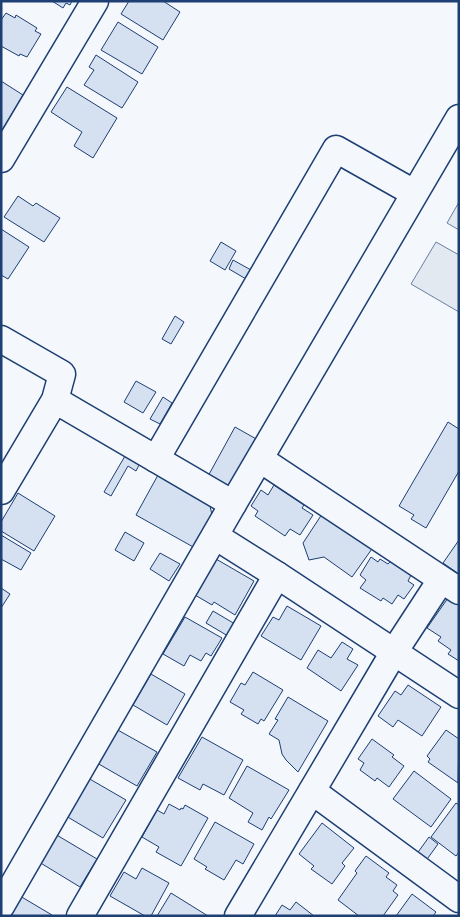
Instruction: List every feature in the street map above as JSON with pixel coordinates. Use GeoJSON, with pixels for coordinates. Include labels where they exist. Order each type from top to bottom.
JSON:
{"type":"FeatureCollection","features":[{"type":"Feature","properties":{"kind":"street"},"geometry":{"type":"LineString","coordinates":[[1,159],[95,1]]}},
{"type":"Feature","properties":{"kind":"street"},"geometry":{"type":"LineString","coordinates":[[1,906],[459,118]]}},
{"type":"Feature","properties":{"kind":"street"},"geometry":{"type":"LineString","coordinates":[[156,459],[336,149],[414,193]]}},
{"type":"Feature","properties":{"kind":"street"},"geometry":{"type":"LineString","coordinates":[[1,338],[62,374],[55,400],[1,491]]}},
{"type":"Feature","properties":{"kind":"street"},"geometry":{"type":"LineString","coordinates":[[55,400],[233,504]]}},
{"type":"Feature","properties":{"kind":"street"},"geometry":{"type":"LineString","coordinates":[[238,916],[394,652],[450,586],[260,459]]}},
{"type":"Feature","properties":{"kind":"street"},"geometry":{"type":"LineString","coordinates":[[215,536],[278,575],[459,695]]}},
{"type":"Feature","properties":{"kind":"street"},"geometry":{"type":"LineString","coordinates":[[80,916],[278,575]]}},
{"type":"Feature","properties":{"kind":"street"},"geometry":{"type":"LineString","coordinates":[[312,791],[459,899]]}},
{"type":"Feature","properties":{"kind":"shaded area"},"geometry":{"type":"Polygon","coordinates":[[[459,202],[459,230],[447,223],[459,202]]]}},
{"type":"Feature","properties":{"kind":"shaded area"},"geometry":{"type":"Polygon","coordinates":[[[436,242],[459,255],[459,312],[411,284],[436,242]]]}},
{"type":"Feature","properties":{"kind":"building"},"geometry":{"type":"Polygon","coordinates":[[[52,1],[72,1],[70,5],[66,3],[63,8],[52,1]]]}},
{"type":"Feature","properties":{"kind":"building"},"geometry":{"type":"Polygon","coordinates":[[[129,1],[163,1],[180,12],[163,40],[121,14],[129,1]]]}},
{"type":"Feature","properties":{"kind":"building"},"geometry":{"type":"Polygon","coordinates":[[[6,13],[15,18],[16,15],[37,28],[35,31],[41,34],[27,57],[20,54],[19,56],[1,46],[1,20],[6,13]]]}},
{"type":"Feature","properties":{"kind":"building"},"geometry":{"type":"Polygon","coordinates":[[[118,22],[158,47],[142,74],[101,50],[118,22]]]}},
{"type":"Feature","properties":{"kind":"building"},"geometry":{"type":"Polygon","coordinates":[[[96,55],[138,82],[122,108],[84,85],[94,70],[89,67],[96,55]]]}},
{"type":"Feature","properties":{"kind":"building"},"geometry":{"type":"Polygon","coordinates":[[[1,81],[23,95],[1,132],[1,81]]]}},
{"type":"Feature","properties":{"kind":"building"},"geometry":{"type":"Polygon","coordinates":[[[67,87],[117,118],[93,158],[74,146],[82,132],[51,112],[67,87]]]}},
{"type":"Feature","properties":{"kind":"building"},"geometry":{"type":"Polygon","coordinates":[[[18,196],[33,206],[36,203],[60,218],[44,242],[4,217],[18,196]]]}},
{"type":"Feature","properties":{"kind":"building"},"geometry":{"type":"Polygon","coordinates":[[[1,229],[29,247],[8,279],[1,275],[1,229]]]}},
{"type":"Feature","properties":{"kind":"building"},"geometry":{"type":"Polygon","coordinates":[[[221,242],[236,251],[225,270],[210,261],[221,242]]]}},
{"type":"Feature","properties":{"kind":"building"},"geometry":{"type":"Polygon","coordinates":[[[233,260],[251,270],[246,279],[229,269],[233,260]]]}},
{"type":"Feature","properties":{"kind":"building"},"geometry":{"type":"Polygon","coordinates":[[[175,316],[184,322],[171,344],[162,339],[175,316]]]}},
{"type":"Feature","properties":{"kind":"building"},"geometry":{"type":"Polygon","coordinates":[[[136,381],[156,392],[143,413],[124,402],[136,381]]]}},
{"type":"Feature","properties":{"kind":"building"},"geometry":{"type":"Polygon","coordinates":[[[163,397],[172,403],[160,424],[150,419],[163,397]]]}},
{"type":"Feature","properties":{"kind":"building"},"geometry":{"type":"Polygon","coordinates":[[[448,422],[459,429],[459,471],[426,528],[411,519],[414,515],[399,506],[448,422]]]}},
{"type":"Feature","properties":{"kind":"building"},"geometry":{"type":"Polygon","coordinates":[[[235,427],[258,440],[233,484],[221,487],[207,478],[235,427]]]}},
{"type":"Feature","properties":{"kind":"building"},"geometry":{"type":"Polygon","coordinates":[[[125,456],[139,465],[136,471],[128,466],[111,496],[104,492],[125,456]]]}},
{"type":"Feature","properties":{"kind":"building"},"geometry":{"type":"Polygon","coordinates":[[[158,475],[210,506],[213,519],[195,548],[136,515],[158,475]]]}},
{"type":"Feature","properties":{"kind":"building"},"geometry":{"type":"Polygon","coordinates":[[[274,485],[304,505],[302,508],[313,515],[300,535],[290,529],[285,536],[255,516],[258,511],[251,506],[261,490],[268,495],[274,485]]]}},
{"type":"Feature","properties":{"kind":"building"},"geometry":{"type":"Polygon","coordinates":[[[18,493],[55,516],[34,551],[1,531],[1,522],[18,493]]]}},
{"type":"Feature","properties":{"kind":"building"},"geometry":{"type":"Polygon","coordinates":[[[324,511],[374,546],[352,577],[324,557],[309,560],[303,543],[324,511]]]}},
{"type":"Feature","properties":{"kind":"building"},"geometry":{"type":"Polygon","coordinates":[[[125,532],[144,543],[134,561],[115,550],[125,532]]]}},
{"type":"Feature","properties":{"kind":"building"},"geometry":{"type":"Polygon","coordinates":[[[1,535],[31,553],[21,570],[1,559],[1,535]]]}},
{"type":"Feature","properties":{"kind":"building"},"geometry":{"type":"Polygon","coordinates":[[[459,540],[459,574],[443,563],[459,540]]]}},
{"type":"Feature","properties":{"kind":"building"},"geometry":{"type":"Polygon","coordinates":[[[160,553],[180,564],[169,581],[150,569],[160,553]]]}},
{"type":"Feature","properties":{"kind":"building"},"geometry":{"type":"Polygon","coordinates":[[[371,557],[378,562],[380,559],[388,564],[391,561],[411,575],[408,581],[414,585],[404,599],[398,595],[392,604],[383,598],[381,601],[360,588],[366,580],[360,575],[371,557]]]}},
{"type":"Feature","properties":{"kind":"building"},"geometry":{"type":"Polygon","coordinates":[[[216,559],[254,581],[235,615],[214,602],[212,605],[195,595],[216,559]]]}},
{"type":"Feature","properties":{"kind":"building"},"geometry":{"type":"Polygon","coordinates":[[[1,588],[10,594],[1,608],[1,588]]]}},
{"type":"Feature","properties":{"kind":"building"},"geometry":{"type":"Polygon","coordinates":[[[448,598],[459,605],[459,661],[448,654],[451,650],[438,641],[441,637],[427,628],[448,598]]]}},
{"type":"Feature","properties":{"kind":"building"},"geometry":{"type":"Polygon","coordinates":[[[287,606],[321,626],[301,660],[261,636],[273,617],[279,620],[287,606]]]}},
{"type":"Feature","properties":{"kind":"building"},"geometry":{"type":"Polygon","coordinates":[[[213,611],[235,624],[228,636],[206,623],[213,611]]]}},
{"type":"Feature","properties":{"kind":"building"},"geometry":{"type":"Polygon","coordinates":[[[185,617],[222,638],[211,656],[206,653],[201,661],[190,655],[184,666],[163,654],[185,617]]]}},
{"type":"Feature","properties":{"kind":"building"},"geometry":{"type":"Polygon","coordinates":[[[342,642],[353,649],[347,659],[358,665],[341,691],[307,668],[318,650],[331,658],[342,642]]]}},
{"type":"Feature","properties":{"kind":"building"},"geometry":{"type":"Polygon","coordinates":[[[253,672],[283,690],[264,721],[261,719],[258,724],[241,714],[244,710],[230,702],[241,683],[245,685],[253,672]]]}},
{"type":"Feature","properties":{"kind":"building"},"geometry":{"type":"Polygon","coordinates":[[[151,674],[185,694],[167,725],[133,705],[151,674]]]}},
{"type":"Feature","properties":{"kind":"building"},"geometry":{"type":"Polygon","coordinates":[[[408,685],[441,707],[422,736],[398,720],[393,727],[378,716],[395,691],[401,695],[408,685]]]}},
{"type":"Feature","properties":{"kind":"building"},"geometry":{"type":"Polygon","coordinates":[[[288,697],[328,721],[298,772],[282,754],[279,740],[269,734],[278,720],[275,719],[288,697]]]}},
{"type":"Feature","properties":{"kind":"building"},"geometry":{"type":"Polygon","coordinates":[[[116,729],[157,752],[137,786],[97,763],[116,729]]]}},
{"type":"Feature","properties":{"kind":"building"},"geometry":{"type":"Polygon","coordinates":[[[446,730],[459,739],[458,783],[428,762],[430,759],[427,756],[446,730]]]}},
{"type":"Feature","properties":{"kind":"building"},"geometry":{"type":"Polygon","coordinates":[[[202,737],[243,760],[224,795],[203,784],[200,790],[178,778],[202,737]]]}},
{"type":"Feature","properties":{"kind":"building"},"geometry":{"type":"Polygon","coordinates":[[[372,739],[394,755],[392,757],[404,766],[389,787],[377,778],[375,781],[360,770],[364,763],[358,759],[372,739]]]}},
{"type":"Feature","properties":{"kind":"building"},"geometry":{"type":"Polygon","coordinates":[[[247,766],[289,790],[262,830],[248,822],[253,813],[229,798],[247,766]]]}},
{"type":"Feature","properties":{"kind":"building"},"geometry":{"type":"Polygon","coordinates":[[[414,771],[451,799],[431,827],[393,799],[414,771]]]}},
{"type":"Feature","properties":{"kind":"building"},"geometry":{"type":"Polygon","coordinates":[[[88,778],[126,800],[103,838],[66,816],[88,778]]]}},
{"type":"Feature","properties":{"kind":"building"},"geometry":{"type":"Polygon","coordinates":[[[456,803],[459,805],[459,852],[456,856],[431,837],[456,803]]]}},
{"type":"Feature","properties":{"kind":"building"},"geometry":{"type":"Polygon","coordinates":[[[169,804],[180,810],[185,805],[208,818],[181,866],[156,852],[159,847],[142,837],[157,810],[164,814],[169,804]]]}},
{"type":"Feature","properties":{"kind":"building"},"geometry":{"type":"Polygon","coordinates":[[[215,822],[254,844],[243,864],[236,860],[224,880],[205,869],[207,867],[194,859],[215,822]]]}},
{"type":"Feature","properties":{"kind":"building"},"geometry":{"type":"Polygon","coordinates":[[[322,823],[354,848],[342,863],[345,866],[332,884],[311,869],[314,866],[299,854],[322,823]]]}},
{"type":"Feature","properties":{"kind":"building"},"geometry":{"type":"Polygon","coordinates":[[[55,834],[97,859],[80,887],[39,862],[55,834]]]}},
{"type":"Feature","properties":{"kind":"building"},"geometry":{"type":"Polygon","coordinates":[[[429,837],[438,844],[425,862],[416,855],[429,837]]]}},
{"type":"Feature","properties":{"kind":"building"},"geometry":{"type":"Polygon","coordinates":[[[366,856],[389,873],[386,877],[397,885],[393,891],[398,895],[383,916],[359,916],[338,900],[357,873],[355,871],[366,856]]]}},
{"type":"Feature","properties":{"kind":"building"},"geometry":{"type":"Polygon","coordinates":[[[142,868],[169,883],[151,916],[145,916],[110,896],[124,872],[136,879],[142,868]]]}},
{"type":"Feature","properties":{"kind":"building"},"geometry":{"type":"Polygon","coordinates":[[[171,893],[208,916],[157,916],[171,893]]]}},
{"type":"Feature","properties":{"kind":"building"},"geometry":{"type":"Polygon","coordinates":[[[412,894],[436,912],[433,916],[396,916],[412,894]]]}},
{"type":"Feature","properties":{"kind":"building"},"geometry":{"type":"Polygon","coordinates":[[[20,896],[52,915],[52,916],[8,916],[20,896]]]}},
{"type":"Feature","properties":{"kind":"building"},"geometry":{"type":"Polygon","coordinates":[[[296,902],[314,916],[275,916],[282,905],[290,910],[296,902]]]}}]}
